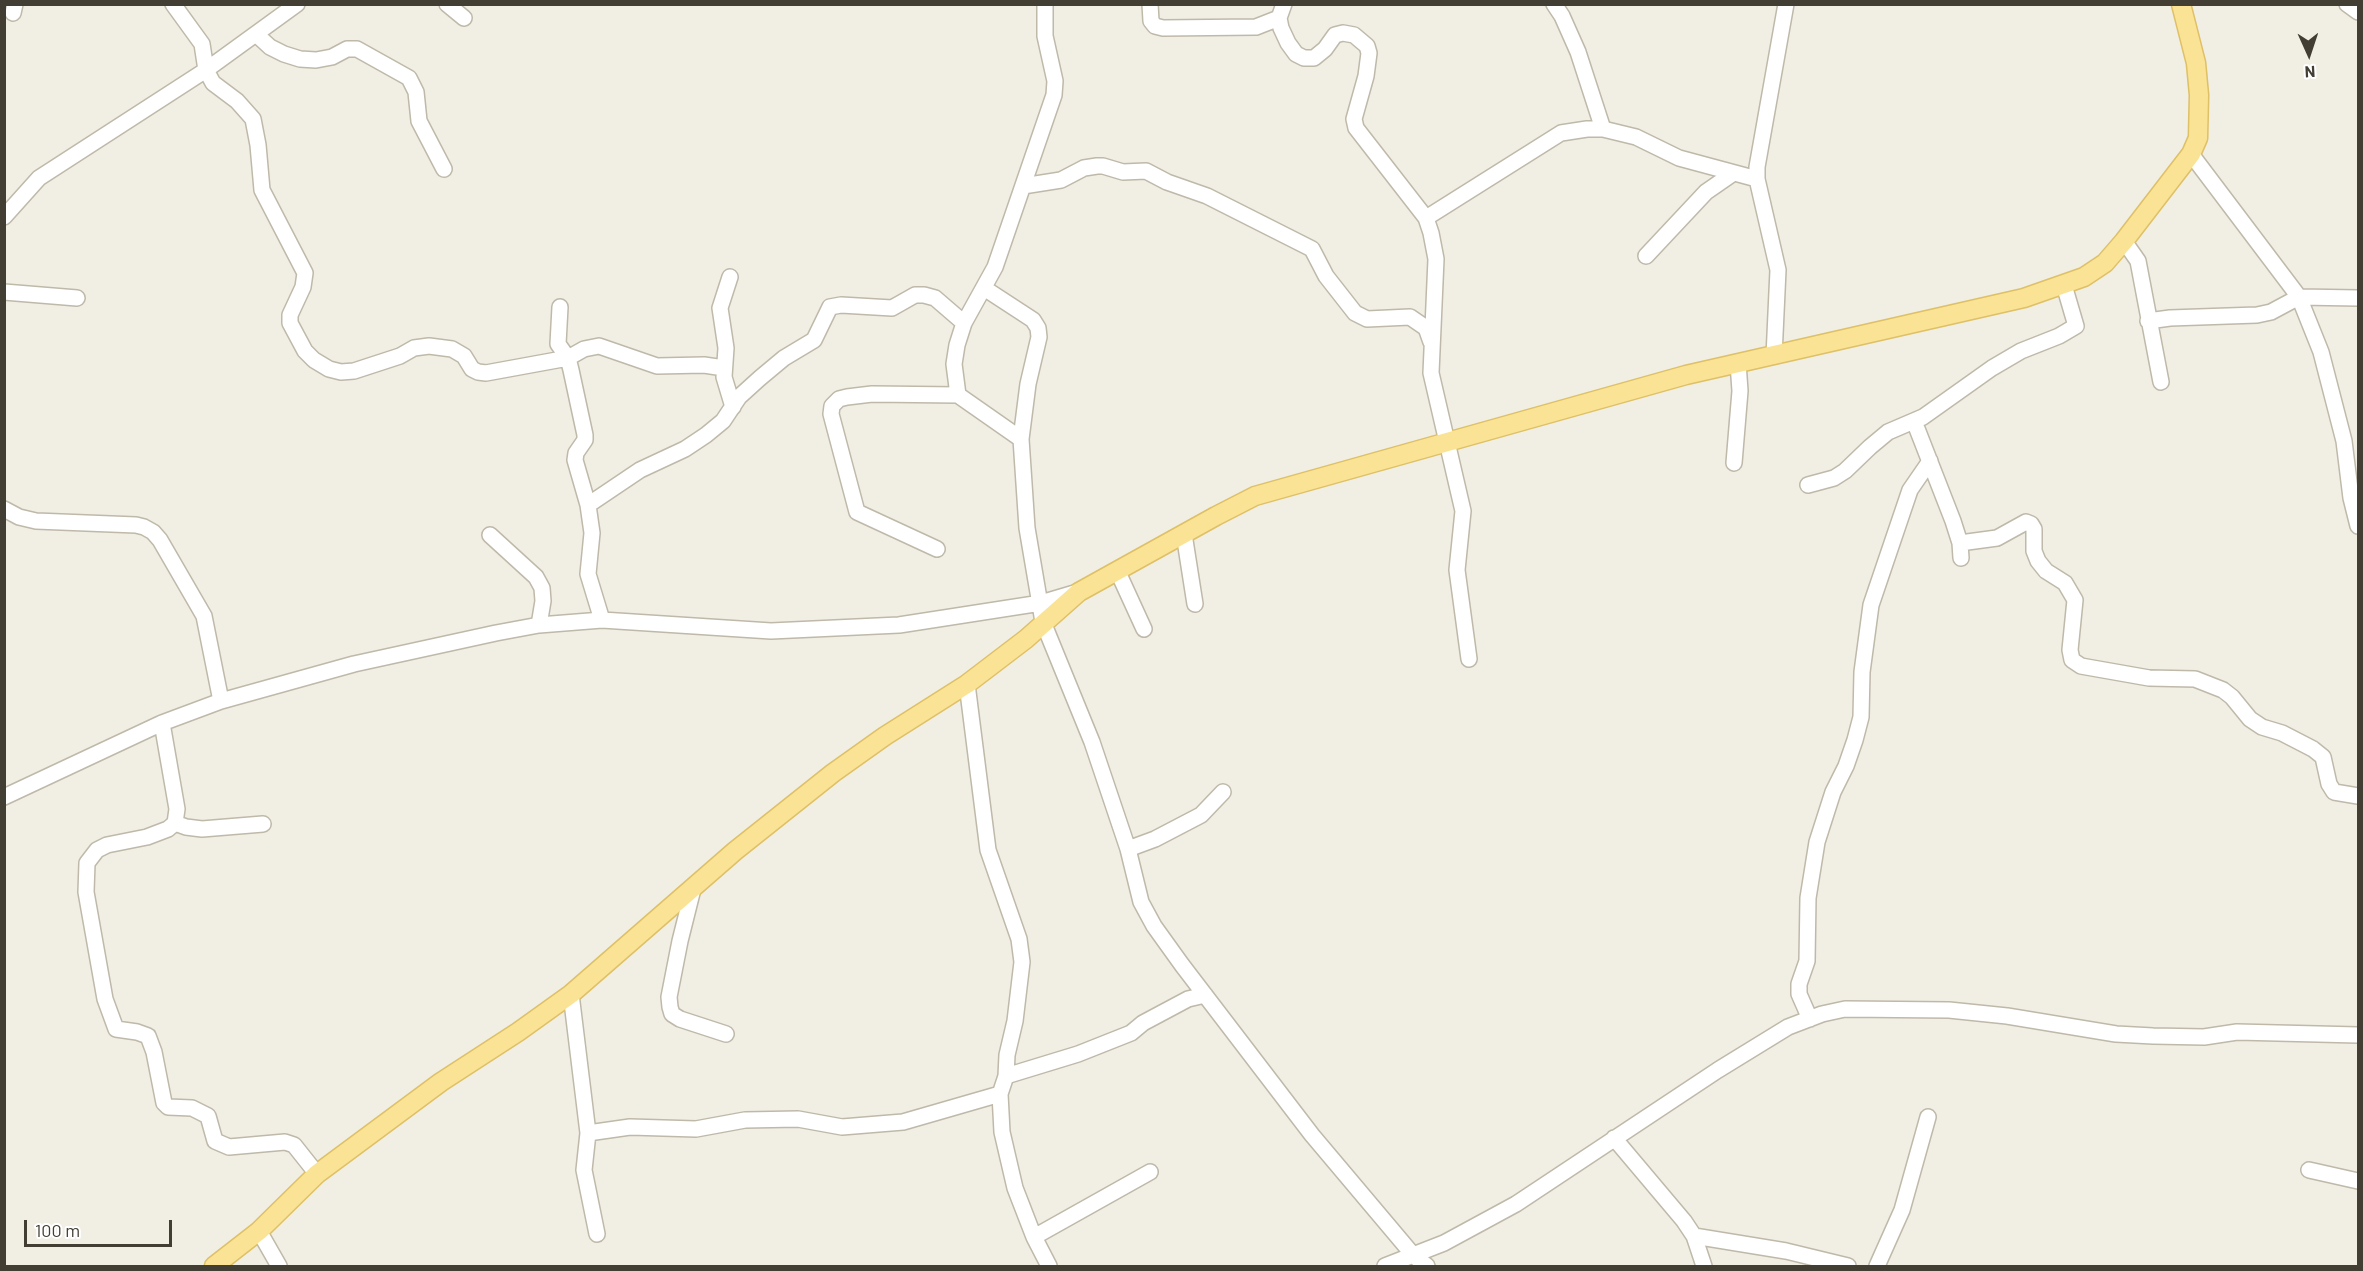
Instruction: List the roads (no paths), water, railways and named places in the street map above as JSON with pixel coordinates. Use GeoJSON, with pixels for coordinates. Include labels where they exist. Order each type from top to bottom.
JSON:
{"type":"FeatureCollection","features":[{"type":"Feature","properties":{"kind":"main road"},"geometry":{"type":"LineString","coordinates":[[214,1266],[259,1231],[317,1174],[441,1082],[518,1032],[570,994],[735,851],[833,773],[885,736],[967,684],[1026,639],[1079,592],[1255,496],[1738,363],[2024,298],[2084,277],[2104,263],[2124,241],[2191,154],[2198,138],[2199,95],[2196,63],[2181,4]]}},
{"type":"Feature","properties":{"kind":"street"},"geometry":{"type":"LineString","coordinates":[[173,4],[202,44],[206,70],[213,84],[237,101],[253,119],[262,190],[305,273],[303,287],[290,315],[290,322],[305,351],[314,360],[329,369],[341,372],[354,371],[400,356],[414,348],[429,346],[452,349],[464,356],[472,369],[486,373],[567,358],[584,349],[599,346],[657,366],[704,365],[724,368]]}},
{"type":"Feature","properties":{"kind":"street"},"geometry":{"type":"LineString","coordinates":[[4,217],[39,178],[206,70],[297,4]]}},
{"type":"Feature","properties":{"kind":"street"},"geometry":{"type":"LineString","coordinates":[[447,4],[464,18]]}},
{"type":"Feature","properties":{"kind":"street"},"geometry":{"type":"LineString","coordinates":[[958,394],[954,364],[964,323],[995,267],[1054,95],[1055,81],[1045,36],[1046,4]]}},
{"type":"Feature","properties":{"kind":"street"},"geometry":{"type":"LineString","coordinates":[[1150,4],[1151,21],[1155,26],[1163,28],[1256,27],[1282,11]]}},
{"type":"Feature","properties":{"kind":"street"},"geometry":{"type":"LineString","coordinates":[[1554,4],[1578,52],[1603,129]]}},
{"type":"Feature","properties":{"kind":"street"},"geometry":{"type":"LineString","coordinates":[[1774,356],[1778,270],[1757,179],[1766,110],[1786,4]]}},
{"type":"Feature","properties":{"kind":"street"},"geometry":{"type":"LineString","coordinates":[[2347,4],[2358,12]]}},
{"type":"Feature","properties":{"kind":"street"},"geometry":{"type":"LineString","coordinates":[[1282,11],[1281,28],[1288,43],[1296,54],[1304,58],[1314,58],[1325,49],[1335,35],[1343,33],[1354,35],[1367,46],[1369,53],[1366,76],[1354,119],[1356,128],[1426,218],[1436,259],[1431,373],[1463,511],[1457,570],[1469,659]]}},
{"type":"Feature","properties":{"kind":"street"},"geometry":{"type":"LineString","coordinates":[[257,35],[270,47],[300,59],[332,57],[347,49],[357,49],[409,78],[416,92],[419,121],[444,169]]}},
{"type":"Feature","properties":{"kind":"street"},"geometry":{"type":"LineString","coordinates":[[1426,218],[1561,133],[1587,129],[1603,129],[1636,137],[1679,158],[1757,179]]}},
{"type":"Feature","properties":{"kind":"street"},"geometry":{"type":"LineString","coordinates":[[2191,154],[2299,297],[2321,352],[2344,441],[2351,498],[2358,526]]}},
{"type":"Feature","properties":{"kind":"street"},"geometry":{"type":"LineString","coordinates":[[1023,186],[1060,180],[1084,168],[1097,166],[1123,172],[1146,171],[1167,182],[1207,196],[1312,249],[1326,276],[1354,314],[1367,319],[1410,317],[1426,327],[1433,348]]}},
{"type":"Feature","properties":{"kind":"street"},"geometry":{"type":"LineString","coordinates":[[1646,256],[1706,192],[1732,174]]}},
{"type":"Feature","properties":{"kind":"street"},"geometry":{"type":"LineString","coordinates":[[2124,241],[2138,261],[2161,382]]}},
{"type":"Feature","properties":{"kind":"street"},"geometry":{"type":"LineString","coordinates":[[730,277],[720,308],[726,348],[725,385],[733,407]]}},
{"type":"Feature","properties":{"kind":"street"},"geometry":{"type":"LineString","coordinates":[[1808,485],[1834,478],[1845,471],[1888,432],[1914,422],[1992,368],[2021,351],[2059,336],[2076,326],[2064,285]]}},
{"type":"Feature","properties":{"kind":"street"},"geometry":{"type":"LineString","coordinates":[[984,288],[1033,320],[1038,328],[1039,337],[1028,384],[1021,439],[1027,528],[1043,622],[1092,742],[1128,849],[1141,902],[1154,926],[1312,1135],[1414,1256],[1427,1266]]}},
{"type":"Feature","properties":{"kind":"street"},"geometry":{"type":"LineString","coordinates":[[4,292],[77,298]]}},
{"type":"Feature","properties":{"kind":"street"},"geometry":{"type":"LineString","coordinates":[[588,505],[640,470],[685,449],[706,435],[723,420],[739,398],[784,358],[813,340],[830,307],[841,305],[892,308],[915,295],[924,295],[935,298],[964,323]]}},
{"type":"Feature","properties":{"kind":"street"},"geometry":{"type":"LineString","coordinates":[[2148,321],[2257,315],[2271,312],[2299,297],[2358,298]]}},
{"type":"Feature","properties":{"kind":"street"},"geometry":{"type":"LineString","coordinates":[[560,307],[558,344],[567,358],[585,435],[585,440],[576,453],[576,460],[588,505],[592,533],[588,574],[603,620]]}},
{"type":"Feature","properties":{"kind":"street"},"geometry":{"type":"LineString","coordinates":[[1734,463],[1740,391],[1738,363]]}},
{"type":"Feature","properties":{"kind":"street"},"geometry":{"type":"LineString","coordinates":[[937,549],[857,512],[831,414],[832,406],[839,399],[847,397],[896,393],[958,394],[1021,439]]}},
{"type":"Feature","properties":{"kind":"street"},"geometry":{"type":"LineString","coordinates":[[1914,422],[1961,550],[1997,537],[2026,522],[2031,524],[2034,529],[2034,551],[2038,561],[2046,571],[2065,583],[2075,600],[2070,650],[2072,660],[2080,666],[2149,678],[2195,679],[2223,690],[2232,697],[2250,719],[2262,727],[2282,733],[2313,749],[2323,757],[2329,784],[2334,792],[2358,796]]}},
{"type":"Feature","properties":{"kind":"street"},"geometry":{"type":"LineString","coordinates":[[1810,1019],[1798,994],[1807,961],[1808,898],[1817,842],[1833,792],[1856,740],[1861,717],[1862,672],[1871,605],[1910,490],[1930,461]]}},
{"type":"Feature","properties":{"kind":"street"},"geometry":{"type":"LineString","coordinates":[[4,509],[19,517],[36,521],[136,525],[153,532],[160,540],[204,616],[221,701]]}},
{"type":"Feature","properties":{"kind":"street"},"geometry":{"type":"LineString","coordinates":[[1184,534],[1195,604]]}},
{"type":"Feature","properties":{"kind":"street"},"geometry":{"type":"LineString","coordinates":[[490,535],[536,577],[542,588],[543,601],[539,625]]}},
{"type":"Feature","properties":{"kind":"street"},"geometry":{"type":"LineString","coordinates":[[1117,570],[1144,629]]}},
{"type":"Feature","properties":{"kind":"street"},"geometry":{"type":"LineString","coordinates":[[4,796],[162,723],[221,701],[354,664],[539,625],[603,620],[771,631],[899,625],[1041,603],[1079,592]]}},
{"type":"Feature","properties":{"kind":"street"},"geometry":{"type":"LineString","coordinates":[[967,684],[988,850],[1019,939],[1022,962],[1015,1021],[1007,1055],[1006,1076],[1000,1095],[1002,1132],[1012,1177],[1034,1237],[1049,1266]]}},
{"type":"Feature","properties":{"kind":"street"},"geometry":{"type":"LineString","coordinates":[[162,723],[177,809],[175,823],[168,829],[147,837],[106,845],[97,850],[87,863],[86,892],[105,999],[116,1029],[148,1036],[154,1052],[164,1103],[168,1107],[192,1108],[208,1116],[215,1141],[229,1147],[285,1142],[294,1145],[317,1174]]}},
{"type":"Feature","properties":{"kind":"street"},"geometry":{"type":"LineString","coordinates":[[1128,849],[1155,839],[1201,815],[1223,792]]}},
{"type":"Feature","properties":{"kind":"street"},"geometry":{"type":"LineString","coordinates":[[175,823],[202,829],[263,824]]}},
{"type":"Feature","properties":{"kind":"street"},"geometry":{"type":"LineString","coordinates":[[693,889],[669,997],[670,1007],[672,1014],[680,1019],[726,1034]]}},
{"type":"Feature","properties":{"kind":"street"},"geometry":{"type":"LineString","coordinates":[[570,994],[588,1132],[584,1170],[597,1233]]}},
{"type":"Feature","properties":{"kind":"street"},"geometry":{"type":"LineString","coordinates":[[1006,1076],[1078,1054],[1131,1033],[1188,999],[1205,995]]}},
{"type":"Feature","properties":{"kind":"street"},"geometry":{"type":"LineString","coordinates":[[1385,1266],[1444,1244],[1516,1204],[1750,1050],[1788,1028],[1822,1014],[1845,1009],[1949,1010],[2135,1035],[2204,1037],[2237,1032],[2358,1035]]}},
{"type":"Feature","properties":{"kind":"street"},"geometry":{"type":"LineString","coordinates":[[588,1132],[630,1127],[696,1129],[745,1120],[798,1119],[842,1127],[903,1122],[1000,1095]]}},
{"type":"Feature","properties":{"kind":"street"},"geometry":{"type":"LineString","coordinates":[[1877,1266],[1902,1210],[1928,1117]]}},
{"type":"Feature","properties":{"kind":"street"},"geometry":{"type":"LineString","coordinates":[[1614,1138],[1684,1221],[1694,1236],[1704,1266]]}},
{"type":"Feature","properties":{"kind":"street"},"geometry":{"type":"LineString","coordinates":[[2309,1170],[2358,1181]]}},
{"type":"Feature","properties":{"kind":"street"},"geometry":{"type":"LineString","coordinates":[[1034,1237],[1150,1172]]}},
{"type":"Feature","properties":{"kind":"street"},"geometry":{"type":"LineString","coordinates":[[259,1231],[279,1266]]}},
{"type":"Feature","properties":{"kind":"street"},"geometry":{"type":"LineString","coordinates":[[1694,1236],[1786,1251],[1848,1266]]}}]}
